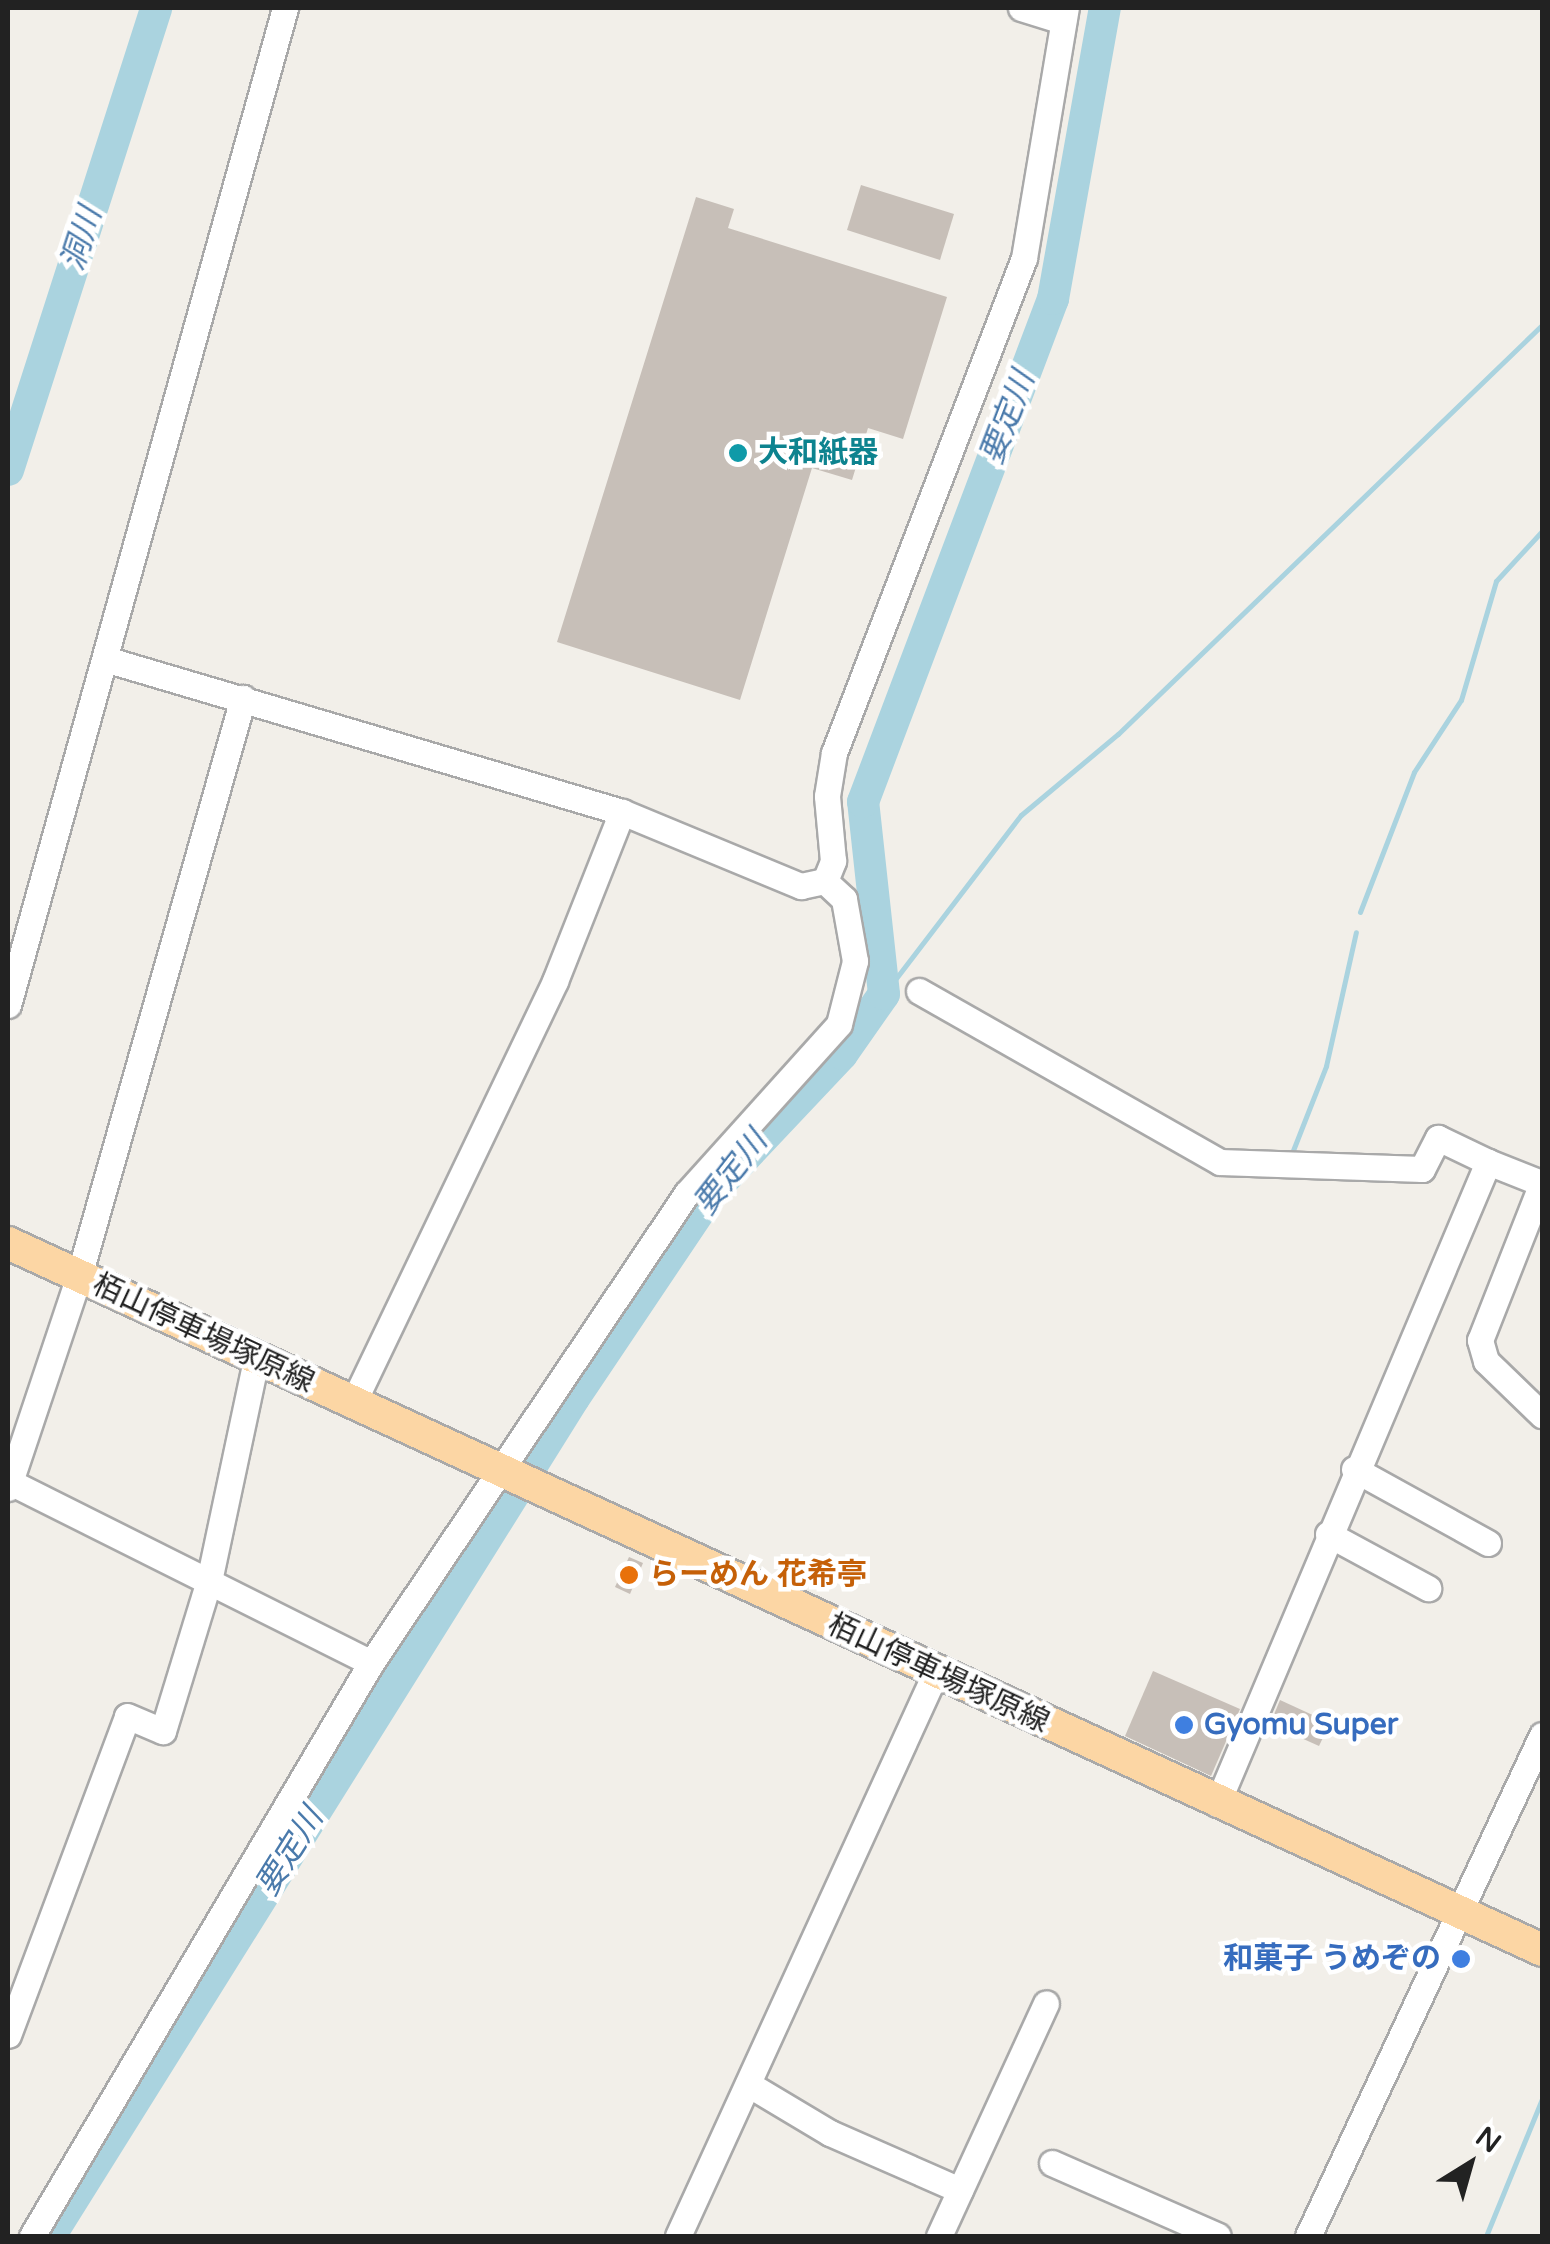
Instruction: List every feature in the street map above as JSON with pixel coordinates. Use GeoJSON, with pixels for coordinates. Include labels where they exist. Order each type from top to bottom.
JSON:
{"type":"FeatureCollection","features":[{"type":"Feature","properties":{"kind":"main road","name":"栢山停車場塚原線"},"geometry":{"type":"LineString","coordinates":[[8,1243],[1217,1804],[1542,1950]]}},
{"type":"Feature","properties":{"kind":"street"},"geometry":{"type":"LineString","coordinates":[[8,1006],[285,8]]}},
{"type":"Feature","properties":{"kind":"street"},"geometry":{"type":"LineString","coordinates":[[825,880],[833,861],[828,796],[834,754],[1024,258],[1065,14],[1021,8]]}},
{"type":"Feature","properties":{"kind":"street"},"geometry":{"type":"LineString","coordinates":[[104,660],[622,812],[802,886],[825,880]]}},
{"type":"Feature","properties":{"kind":"street"},"geometry":{"type":"LineString","coordinates":[[243,698],[79,1276],[8,1484],[371,1663]]}},
{"type":"Feature","properties":{"kind":"street"},"geometry":{"type":"LineString","coordinates":[[353,1403],[556,981],[622,812]]}},
{"type":"Feature","properties":{"kind":"street"},"geometry":{"type":"LineString","coordinates":[[32,2236],[371,1663],[687,1193],[839,1024],[855,961],[844,900],[825,880]]}},
{"type":"Feature","properties":{"kind":"street"},"geometry":{"type":"LineString","coordinates":[[919,991],[1220,1162],[1422,1169],[1438,1138],[1542,1183],[1480,1340],[1486,1361],[1542,1415]]}},
{"type":"Feature","properties":{"kind":"street"},"geometry":{"type":"LineString","coordinates":[[1217,1804],[1354,1469],[1488,1162]]}},
{"type":"Feature","properties":{"kind":"street"},"geometry":{"type":"LineString","coordinates":[[8,2036],[127,1716],[163,1730],[209,1581],[256,1360]]}},
{"type":"Feature","properties":{"kind":"street"},"geometry":{"type":"LineString","coordinates":[[1354,1469],[1488,1542]]}},
{"type":"Feature","properties":{"kind":"street"},"geometry":{"type":"LineString","coordinates":[[1328,1534],[1428,1588]]}},
{"type":"Feature","properties":{"kind":"street"},"geometry":{"type":"LineString","coordinates":[[678,2236],[935,1674]]}},
{"type":"Feature","properties":{"kind":"street"},"geometry":{"type":"LineString","coordinates":[[1308,2236],[1542,1735]]}},
{"type":"Feature","properties":{"kind":"street"},"geometry":{"type":"LineString","coordinates":[[939,2236],[1046,2004]]}},
{"type":"Feature","properties":{"kind":"street"},"geometry":{"type":"LineString","coordinates":[[748,2084],[830,2133],[960,2190]]}},
{"type":"Feature","properties":{"kind":"street"},"geometry":{"type":"LineString","coordinates":[[1052,2163],[1218,2236]]}},
{"type":"Feature","properties":{"kind":"street"},"geometry":{"type":"LineString","coordinates":[[8,2232],[20,2236]]}},
{"type":"Feature","properties":{"kind":"building"},"geometry":{"type":"Polygon","coordinates":[[[861,185],[954,214],[940,260],[847,230],[861,185]]]}},
{"type":"Feature","properties":{"kind":"building","name":"大和紙器"},"geometry":{"type":"Polygon","coordinates":[[[696,197],[734,209],[728,228],[947,297],[903,439],[868,428],[852,480],[812,468],[740,700],[557,642],[696,197]]]}},
{"type":"Feature","properties":{"kind":"building","name":"らーめん 花希亭"},"geometry":{"type":"Polygon","coordinates":[[[629,1557],[643,1563],[630,1594],[615,1587],[629,1557]]]}},
{"type":"Feature","properties":{"kind":"building","name":"Gyomu Super"},"geometry":{"type":"Polygon","coordinates":[[[1153,1671],[1240,1709],[1211,1776],[1125,1736],[1153,1671]]]}},
{"type":"Feature","properties":{"kind":"building"},"geometry":{"type":"Polygon","coordinates":[[[1280,1700],[1330,1723],[1319,1746],[1270,1724],[1280,1700]]]}},
{"type":"Feature","properties":{"kind":"waterway","name":"洞川"},"geometry":{"type":"LineString","coordinates":[[8,470],[156,8]]}},
{"type":"Feature","properties":{"kind":"waterway","name":"要定川"},"geometry":{"type":"LineString","coordinates":[[50,2236],[574,1398],[713,1191],[842,1054],[884,994],[863,802],[1053,299],[1105,8]]}},
{"type":"Feature","properties":{"kind":"waterway"},"geometry":{"type":"LineString","coordinates":[[884,994],[1021,815],[1118,734],[1542,325]]}},
{"type":"Feature","properties":{"kind":"waterway"},"geometry":{"type":"LineString","coordinates":[[1360,912],[1414,772],[1461,700],[1496,581],[1542,531]]}},
{"type":"Feature","properties":{"kind":"waterway"},"geometry":{"type":"LineString","coordinates":[[1290,1158],[1326,1066],[1356,932]]}},
{"type":"Feature","properties":{"kind":"waterway"},"geometry":{"type":"LineString","coordinates":[[1486,2236],[1542,2099]]}},
{"type":"Feature","properties":{"kind":"place","name":"大和紙器"},"geometry":{"type":"Point","coordinates":[738,453]}},
{"type":"Feature","properties":{"kind":"place","name":"らーめん 花希亭"},"geometry":{"type":"Point","coordinates":[629,1575]}},
{"type":"Feature","properties":{"kind":"place","name":"Gyomu Super"},"geometry":{"type":"Point","coordinates":[1184,1725]}},
{"type":"Feature","properties":{"kind":"place","name":"和菓子 うめぞの"},"geometry":{"type":"Point","coordinates":[1461,1959]}}]}
